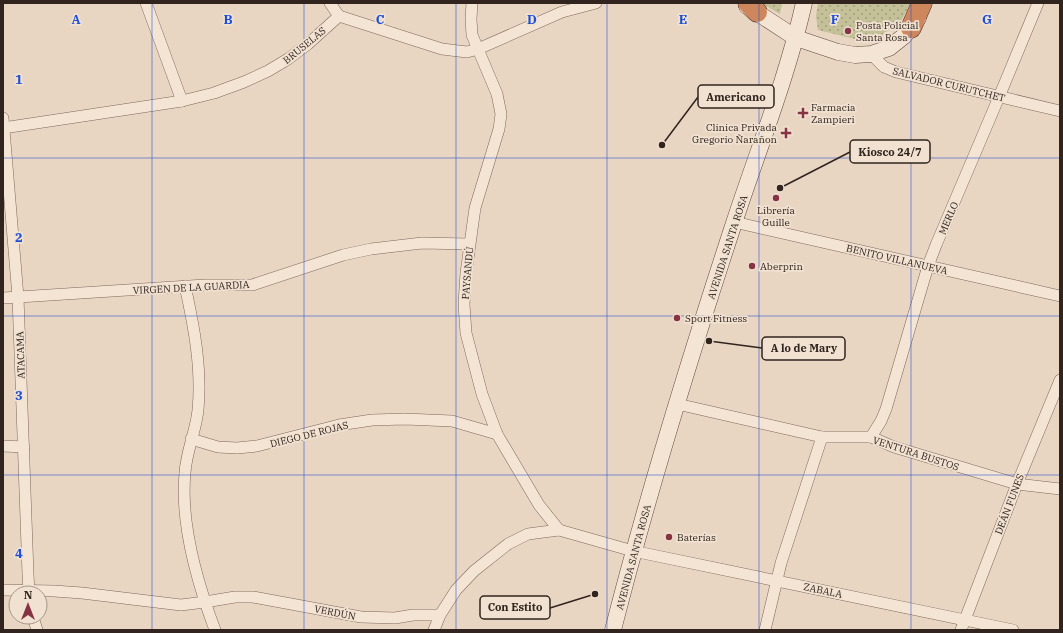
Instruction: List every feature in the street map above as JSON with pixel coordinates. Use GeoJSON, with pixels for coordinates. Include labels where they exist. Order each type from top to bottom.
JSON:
{"type":"FeatureCollection","features":[{"type":"Feature","properties":{"kind":"highway"},"geometry":{"type":"LineString","coordinates":[[911,28],[922,3]]}},
{"type":"Feature","properties":{"kind":"street"},"geometry":{"type":"LineString","coordinates":[[146,3],[182,101]]}},
{"type":"Feature","properties":{"kind":"street"},"geometry":{"type":"LineString","coordinates":[[330,3],[339,16],[442,49],[467,52],[478,50],[583,4],[596,3]]}},
{"type":"Feature","properties":{"kind":"street","name":"PAYSANDÚ"},"geometry":{"type":"LineString","coordinates":[[472,3],[472,35],[497,94],[500,114],[499,129],[475,208],[469,244],[464,304],[466,333],[482,394],[497,434],[539,505],[559,530]]}},
{"type":"Feature","properties":{"kind":"street","name":"AVENIDA SANTA ROSA"},"geometry":{"type":"LineString","coordinates":[[613,630],[633,551],[677,404],[734,222],[796,38],[804,3]]}},
{"type":"Feature","properties":{"kind":"street"},"geometry":{"type":"LineString","coordinates":[[749,6],[796,38],[838,52],[855,55],[871,54],[889,48],[904,36],[930,3]]}},
{"type":"Feature","properties":{"kind":"street","name":"MERLO"},"geometry":{"type":"LineString","coordinates":[[871,437],[881,421],[886,409],[928,266],[1038,3]]}},
{"type":"Feature","properties":{"kind":"street","name":"BRUSELAS"},"geometry":{"type":"LineString","coordinates":[[3,125],[182,101],[214,93],[268,71],[288,59],[339,16]]}},
{"type":"Feature","properties":{"kind":"street","name":"SALVADOR CURUTCHET"},"geometry":{"type":"LineString","coordinates":[[871,54],[884,67],[896,72],[1060,111]]}},
{"type":"Feature","properties":{"kind":"street","name":"ATACAMA"},"geometry":{"type":"LineString","coordinates":[[3,125],[18,297],[29,585]]}},
{"type":"Feature","properties":{"kind":"street","name":"BENITO VILLANUEVA"},"geometry":{"type":"LineString","coordinates":[[734,222],[1060,296]]}},
{"type":"Feature","properties":{"kind":"street","name":"VIRGEN DE LA GUARDIA"},"geometry":{"type":"LineString","coordinates":[[3,298],[185,286],[252,285],[343,255],[371,249],[422,243],[469,244]]}},
{"type":"Feature","properties":{"kind":"street"},"geometry":{"type":"LineString","coordinates":[[185,286],[192,319],[199,386],[198,411],[185,472],[187,524],[196,572],[215,630]]}},
{"type":"Feature","properties":{"kind":"street","name":"DEÁN FUNES"},"geometry":{"type":"LineString","coordinates":[[963,625],[1017,484],[1060,380]]}},
{"type":"Feature","properties":{"kind":"street","name":"VENTURA BUSTOS"},"geometry":{"type":"LineString","coordinates":[[677,404],[822,437],[871,437],[894,447],[1017,484],[1060,489]]}},
{"type":"Feature","properties":{"kind":"street","name":"DIEGO DE ROJAS"},"geometry":{"type":"LineString","coordinates":[[192,439],[218,447],[237,448],[257,446],[339,425],[372,420],[404,419],[452,421],[497,434]]}},
{"type":"Feature","properties":{"kind":"street"},"geometry":{"type":"LineString","coordinates":[[765,630],[781,563],[822,437]]}},
{"type":"Feature","properties":{"kind":"street"},"geometry":{"type":"LineString","coordinates":[[3,446],[24,447]]}},
{"type":"Feature","properties":{"kind":"street"},"geometry":{"type":"LineString","coordinates":[[434,630],[440,614],[456,590],[474,571],[508,544],[528,534],[559,530],[633,551]]}},
{"type":"Feature","properties":{"kind":"street","name":"ZABALA"},"geometry":{"type":"LineString","coordinates":[[633,551],[776,580],[963,625],[1013,630]]}},
{"type":"Feature","properties":{"kind":"street","name":"VERDÚN"},"geometry":{"type":"LineString","coordinates":[[48,592],[82,593],[181,605],[235,597],[253,597],[361,617],[395,618],[413,615],[440,614]]}},
{"type":"Feature","properties":{"kind":"shaded area"},"geometry":{"type":"Polygon","coordinates":[[[761,3],[782,3],[780,14],[761,3]]]}},
{"type":"Feature","properties":{"kind":"shaded area"},"geometry":{"type":"Polygon","coordinates":[[[818,3],[911,3],[901,21],[871,43],[818,30],[816,16],[818,3]]]}},
{"type":"Feature","properties":{"kind":"place","name":"Posta Policial Santa Rosa"},"geometry":{"type":"Point","coordinates":[848,31]}},
{"type":"Feature","properties":{"kind":"place","name":"Farmacia Zampieri"},"geometry":{"type":"Point","coordinates":[803,113]}},
{"type":"Feature","properties":{"kind":"place","name":"Clinica Privada Gregorio Ñarañon"},"geometry":{"type":"Point","coordinates":[786,133]}},
{"type":"Feature","properties":{"kind":"place","name":"Americano"},"geometry":{"type":"Point","coordinates":[662,145]}},
{"type":"Feature","properties":{"kind":"place","name":"Kiosco 24/7"},"geometry":{"type":"Point","coordinates":[780,188]}},
{"type":"Feature","properties":{"kind":"place","name":"Librería Guille"},"geometry":{"type":"Point","coordinates":[776,198]}},
{"type":"Feature","properties":{"kind":"place","name":"Aberprin"},"geometry":{"type":"Point","coordinates":[752,266]}},
{"type":"Feature","properties":{"kind":"place","name":"Sport Fitness"},"geometry":{"type":"Point","coordinates":[677,318]}},
{"type":"Feature","properties":{"kind":"place","name":"A lo de Mary"},"geometry":{"type":"Point","coordinates":[709,341]}},
{"type":"Feature","properties":{"kind":"place","name":"Baterías"},"geometry":{"type":"Point","coordinates":[669,537]}},
{"type":"Feature","properties":{"kind":"place","name":"Con Estito"},"geometry":{"type":"Point","coordinates":[595,594]}}]}
